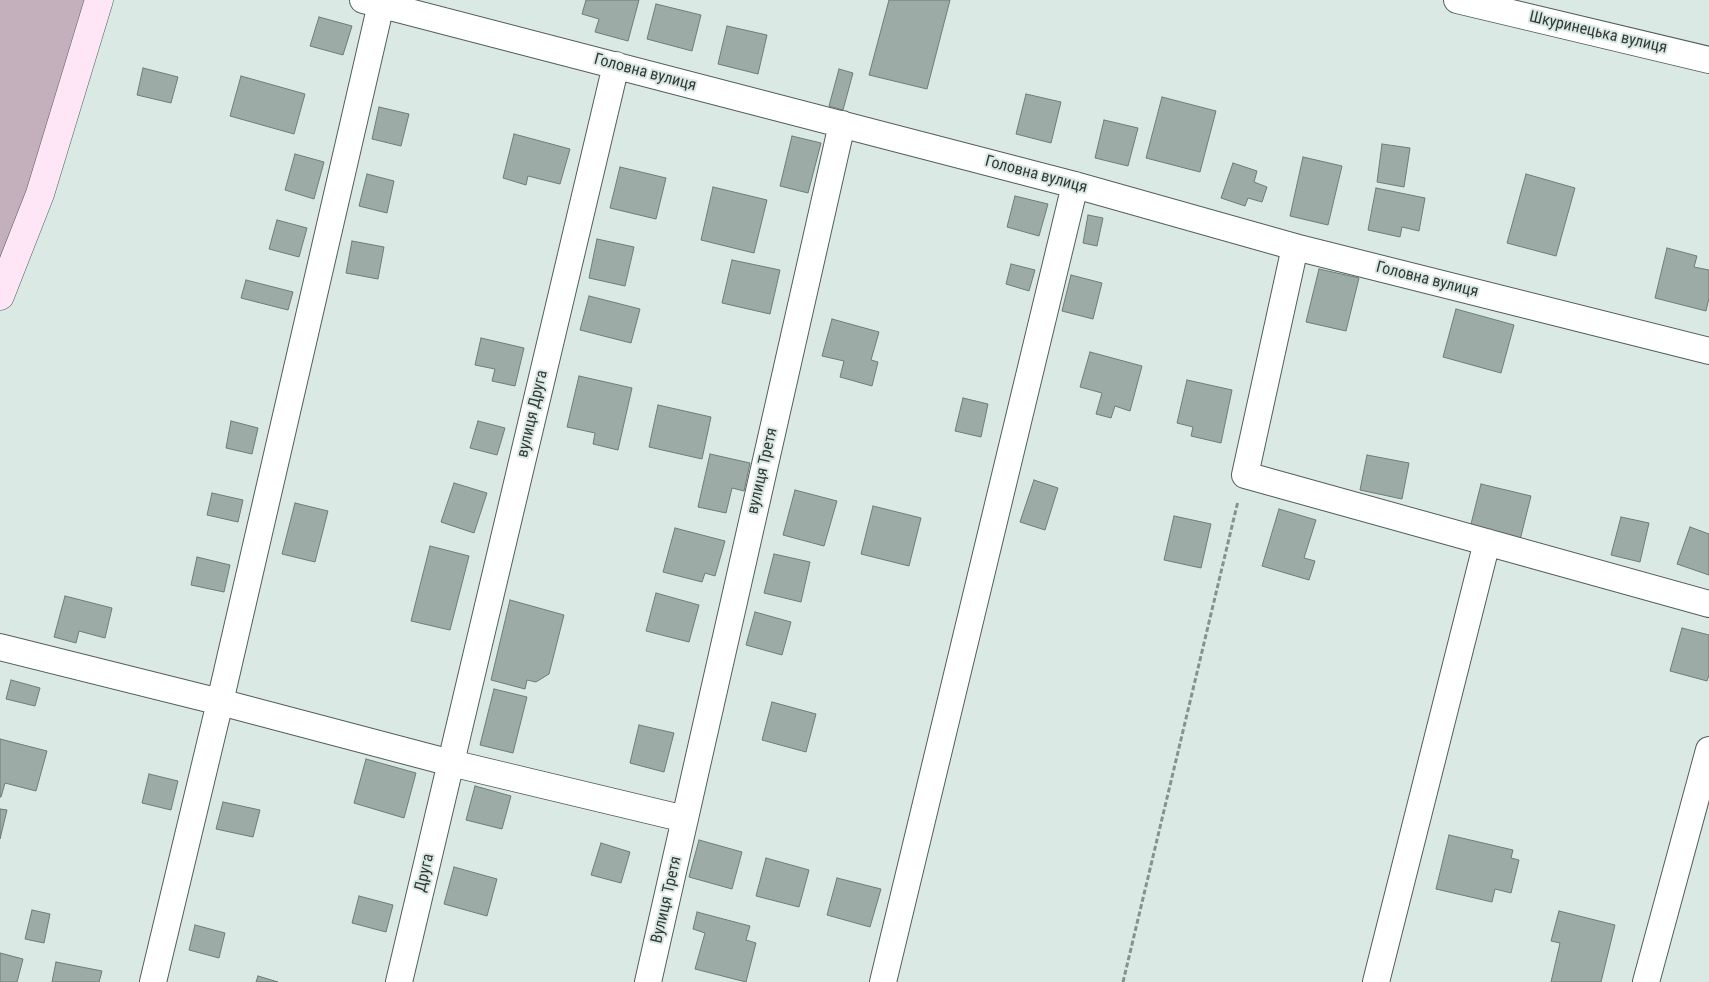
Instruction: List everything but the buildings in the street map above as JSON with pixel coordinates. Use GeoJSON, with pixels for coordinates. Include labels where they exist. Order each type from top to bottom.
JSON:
{"type":"FeatureCollection","features":[{"type":"Feature","properties":{"kind":"street"},"geometry":{"type":"LineString","coordinates":[[0,296],[40,194],[99,0]]}},
{"type":"Feature","properties":{"kind":"street","name":"Шкуринецька вулиця"},"geometry":{"type":"LineString","coordinates":[[1457,0],[1709,60]]}},
{"type":"Feature","properties":{"kind":"street"},"geometry":{"type":"LineString","coordinates":[[153,982],[220,702],[372,2]]}},
{"type":"Feature","properties":{"kind":"street","name":"Головна вулиця"},"geometry":{"type":"LineString","coordinates":[[372,2],[1075,184],[1295,247],[1709,351]]}},
{"type":"Feature","properties":{"kind":"street","name":"вулиця Друга"},"geometry":{"type":"LineString","coordinates":[[451,763],[616,65]]}},
{"type":"Feature","properties":{"kind":"street","name":"вулиця Третя"},"geometry":{"type":"LineString","coordinates":[[685,819],[842,124]]}},
{"type":"Feature","properties":{"kind":"street"},"geometry":{"type":"LineString","coordinates":[[883,982],[1075,184]]}},
{"type":"Feature","properties":{"kind":"street"},"geometry":{"type":"LineString","coordinates":[[1295,247],[1245,475],[1709,604]]}},
{"type":"Feature","properties":{"kind":"street"},"geometry":{"type":"LineString","coordinates":[[1376,982],[1487,542]]}},
{"type":"Feature","properties":{"kind":"street"},"geometry":{"type":"LineString","coordinates":[[0,647],[220,702],[451,763],[685,819]]}},
{"type":"Feature","properties":{"kind":"street"},"geometry":{"type":"LineString","coordinates":[[1646,982],[1709,750]]}},
{"type":"Feature","properties":{"kind":"street","name":"Друга"},"geometry":{"type":"LineString","coordinates":[[399,982],[451,763]]}},
{"type":"Feature","properties":{"kind":"street","name":"Вулиця Третя"},"geometry":{"type":"LineString","coordinates":[[648,982],[685,819]]}},
{"type":"Feature","properties":{"kind":"path"},"geometry":{"type":"LineString","coordinates":[[1123,982],[1245,475]]}},
{"type":"Feature","properties":{"kind":"shaded area"},"geometry":{"type":"Polygon","coordinates":[[[0,0],[99,0],[0,296],[0,0]]]}}]}
